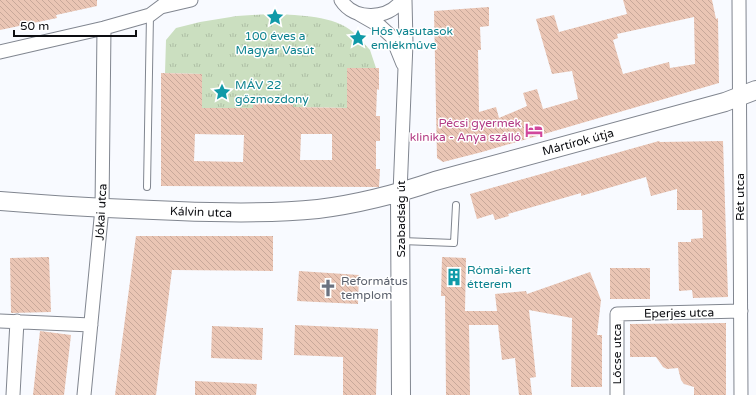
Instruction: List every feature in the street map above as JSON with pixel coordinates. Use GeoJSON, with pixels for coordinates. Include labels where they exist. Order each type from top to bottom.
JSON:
{"type":"FeatureCollection","features":[{"type":"Feature","properties":{"kind":"street"},"geometry":{"type":"LineString","coordinates":[[0,52],[104,28],[150,15],[165,4],[191,0]]}},
{"type":"Feature","properties":{"kind":"street"},"geometry":{"type":"LineString","coordinates":[[359,14],[367,16],[385,13],[393,9],[403,0]]}},
{"type":"Feature","properties":{"kind":"street","name":"Szabadság út"},"geometry":{"type":"LineString","coordinates":[[401,395],[400,193],[404,67],[403,0]]}},
{"type":"Feature","properties":{"kind":"street","name":"Rét utca"},"geometry":{"type":"LineString","coordinates":[[739,0],[741,395]]}},
{"type":"Feature","properties":{"kind":"street","name":"Szabadság út"},"geometry":{"type":"LineString","coordinates":[[339,1],[380,26],[392,37],[404,67]]}},
{"type":"Feature","properties":{"kind":"street","name":"Jókai utca"},"geometry":{"type":"LineString","coordinates":[[84,395],[102,208],[104,28]]}},
{"type":"Feature","properties":{"kind":"street","name":"Mártírok útja"},"geometry":{"type":"LineString","coordinates":[[400,193],[739,97],[756,90]]}},
{"type":"Feature","properties":{"kind":"street","name":"Kálvin utca"},"geometry":{"type":"LineString","coordinates":[[0,201],[102,208],[258,214],[318,209],[400,193]]}},
{"type":"Feature","properties":{"kind":"street","name":"Eperjes utca"},"geometry":{"type":"LineString","coordinates":[[617,314],[741,311]]}},
{"type":"Feature","properties":{"kind":"street","name":"Lőcse utca"},"geometry":{"type":"LineString","coordinates":[[617,314],[618,395]]}},
{"type":"Feature","properties":{"kind":"street"},"geometry":{"type":"LineString","coordinates":[[0,321],[91,325]]}},
{"type":"Feature","properties":{"kind":"street"},"geometry":{"type":"LineString","coordinates":[[13,395],[17,321]]}},
{"type":"Feature","properties":{"kind":"lane"},"geometry":{"type":"LineString","coordinates":[[147,187],[150,15]]}},
{"type":"Feature","properties":{"kind":"lane"},"geometry":{"type":"LineString","coordinates":[[400,241],[454,243],[456,205]]}},
{"type":"Feature","properties":{"kind":"green space"},"geometry":{"type":"Polygon","coordinates":[[[269,14],[269,20],[280,20],[280,14],[321,18],[341,24],[350,29],[357,36],[355,38],[358,41],[360,39],[370,50],[376,68],[347,68],[349,108],[293,107],[293,103],[253,103],[253,108],[198,108],[198,93],[202,93],[202,74],[165,73],[166,40],[176,28],[200,22],[237,16],[269,14]]]}},
{"type":"Feature","properties":{"kind":"building"},"geometry":{"type":"Polygon","coordinates":[[[0,0],[97,0],[97,6],[56,15],[57,18],[0,30],[0,0]]]}},
{"type":"Feature","properties":{"kind":"building"},"geometry":{"type":"Polygon","coordinates":[[[623,0],[712,0],[716,19],[718,18],[719,83],[482,152],[443,162],[437,158],[434,11],[489,7],[489,26],[480,27],[481,50],[478,50],[479,112],[496,107],[499,118],[527,106],[523,93],[537,89],[543,109],[578,99],[572,71],[552,74],[536,19],[554,15],[559,32],[627,14],[623,0]],[[694,17],[617,34],[618,38],[613,40],[623,74],[669,62],[670,68],[695,64],[694,17]]]}},
{"type":"Feature","properties":{"kind":"building"},"geometry":{"type":"Polygon","coordinates":[[[347,68],[379,68],[379,90],[377,89],[376,116],[380,116],[380,141],[376,141],[376,169],[380,169],[379,187],[161,186],[161,73],[202,74],[202,108],[253,108],[253,103],[293,103],[293,107],[347,108],[347,68]],[[195,134],[194,161],[243,162],[244,135],[195,134]],[[301,134],[300,160],[332,160],[332,134],[301,134]]]}},
{"type":"Feature","properties":{"kind":"building"},"geometry":{"type":"Polygon","coordinates":[[[659,141],[723,141],[728,297],[693,298],[692,290],[679,291],[678,242],[691,242],[691,239],[703,238],[702,210],[677,210],[677,189],[651,196],[646,177],[581,196],[581,193],[508,214],[509,216],[495,220],[493,214],[477,219],[470,194],[659,141]]]}},
{"type":"Feature","properties":{"kind":"building"},"geometry":{"type":"Polygon","coordinates":[[[136,236],[273,236],[273,271],[172,270],[156,395],[115,395],[136,236]]]}},
{"type":"Feature","properties":{"kind":"building"},"geometry":{"type":"Polygon","coordinates":[[[49,257],[51,312],[11,313],[10,258],[49,257]]]}},
{"type":"Feature","properties":{"kind":"building"},"geometry":{"type":"Polygon","coordinates":[[[442,257],[466,258],[465,311],[497,311],[495,294],[526,291],[527,294],[590,272],[601,300],[597,335],[602,335],[602,387],[571,387],[572,318],[529,310],[536,377],[530,378],[532,395],[519,395],[515,358],[502,360],[498,325],[469,325],[470,395],[446,395],[445,296],[441,296],[442,257]]]}},
{"type":"Feature","properties":{"kind":"building"},"geometry":{"type":"Polygon","coordinates":[[[610,268],[650,268],[650,299],[610,299],[610,268]]]}},
{"type":"Feature","properties":{"kind":"building","name":"Református templom"},"geometry":{"type":"Polygon","coordinates":[[[299,271],[359,275],[358,304],[297,301],[299,271]]]}},
{"type":"Feature","properties":{"kind":"building"},"geometry":{"type":"Polygon","coordinates":[[[726,323],[726,395],[694,395],[694,387],[684,384],[681,380],[678,368],[667,369],[663,367],[656,357],[630,357],[630,324],[726,323]]]}},
{"type":"Feature","properties":{"kind":"building"},"geometry":{"type":"Polygon","coordinates":[[[295,325],[378,329],[376,395],[343,395],[343,357],[294,355],[295,325]]]}},
{"type":"Feature","properties":{"kind":"building"},"geometry":{"type":"Polygon","coordinates":[[[212,326],[263,328],[262,360],[211,358],[212,326]]]}},
{"type":"Feature","properties":{"kind":"building"},"geometry":{"type":"Polygon","coordinates":[[[40,331],[71,335],[64,395],[33,395],[40,331]]]}},
{"type":"Feature","properties":{"kind":"building"},"geometry":{"type":"Polygon","coordinates":[[[195,381],[257,384],[256,395],[195,395],[195,381]]]}},
{"type":"Feature","properties":{"kind":"place","name":"100 éves a Magyar Vasút"},"geometry":{"type":"Point","coordinates":[275,17]}},
{"type":"Feature","properties":{"kind":"place","name":"Hős vasutasok emlékműve"},"geometry":{"type":"Point","coordinates":[358,38]}},
{"type":"Feature","properties":{"kind":"place","name":"MÁV 22 gőzmozdony"},"geometry":{"type":"Point","coordinates":[222,92]}},
{"type":"Feature","properties":{"kind":"place","name":"Pécsi gyermek klinika - Anya szálló"},"geometry":{"type":"Point","coordinates":[534,130]}},
{"type":"Feature","properties":{"kind":"place","name":"Római-kert étterem"},"geometry":{"type":"Point","coordinates":[454,277]}},
{"type":"Feature","properties":{"kind":"place","name":"Református templom"},"geometry":{"type":"Point","coordinates":[328,288]}}]}
